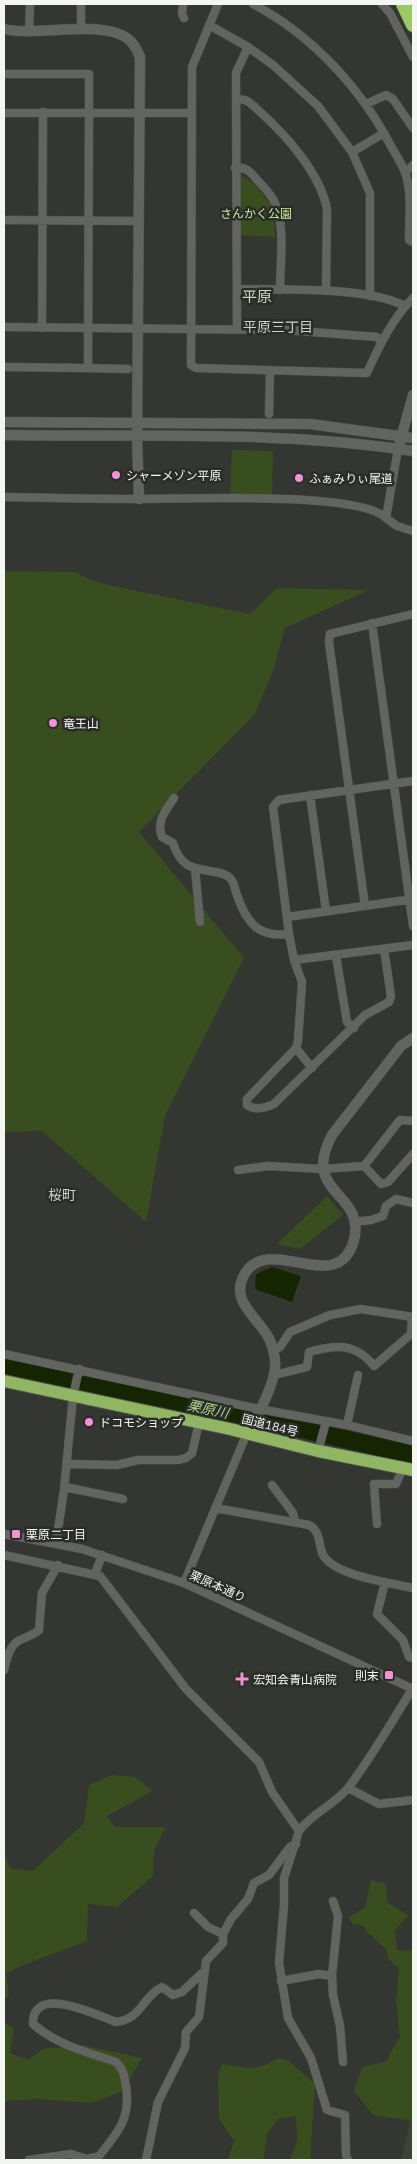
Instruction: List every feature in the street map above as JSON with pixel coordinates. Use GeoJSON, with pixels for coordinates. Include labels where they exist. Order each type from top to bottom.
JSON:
{"type":"FeatureCollection","features":[{"type":"Feature","properties":{"kind":"highway"},"geometry":{"type":"LineString","coordinates":[[404,4],[413,20]]}},
{"type":"Feature","properties":{"kind":"highway"},"geometry":{"type":"LineString","coordinates":[[404,4],[413,25]]}},
{"type":"Feature","properties":{"kind":"highway","name":"国道184号"},"geometry":{"type":"LineString","coordinates":[[4,1381],[74,1393],[199,1423],[249,1430],[408,1469]]}},
{"type":"Feature","properties":{"kind":"street"},"geometry":{"type":"LineString","coordinates":[[29,30],[30,4]]}},
{"type":"Feature","properties":{"kind":"street"},"geometry":{"type":"LineString","coordinates":[[81,4],[81,30]]}},
{"type":"Feature","properties":{"kind":"street"},"geometry":{"type":"LineString","coordinates":[[183,4],[182,14],[184,18]]}},
{"type":"Feature","properties":{"kind":"street"},"geometry":{"type":"LineString","coordinates":[[218,4],[192,67],[191,365],[196,368],[367,373],[381,342],[405,306],[413,298]]}},
{"type":"Feature","properties":{"kind":"street"},"geometry":{"type":"LineString","coordinates":[[253,4],[273,14],[306,40],[334,66],[366,104],[405,173],[410,196],[409,240],[413,242]]}},
{"type":"Feature","properties":{"kind":"street"},"geometry":{"type":"LineString","coordinates":[[382,4],[390,13],[413,57]]}},
{"type":"Feature","properties":{"kind":"street"},"geometry":{"type":"LineString","coordinates":[[209,25],[248,47],[273,64],[318,106],[352,152],[370,194],[370,296]]}},
{"type":"Feature","properties":{"kind":"street"},"geometry":{"type":"LineString","coordinates":[[4,29],[104,30],[128,39],[136,48],[140,58],[137,436],[139,499]]}},
{"type":"Feature","properties":{"kind":"street"},"geometry":{"type":"LineString","coordinates":[[237,328],[236,73],[248,47]]}},
{"type":"Feature","properties":{"kind":"street"},"geometry":{"type":"LineString","coordinates":[[4,74],[89,74],[89,328],[88,364],[86,368]]}},
{"type":"Feature","properties":{"kind":"street"},"geometry":{"type":"LineString","coordinates":[[366,104],[386,95],[393,98],[413,128]]}},
{"type":"Feature","properties":{"kind":"street"},"geometry":{"type":"LineString","coordinates":[[236,99],[247,100],[275,125],[295,148],[313,175],[325,200],[327,209],[326,291]]}},
{"type":"Feature","properties":{"kind":"street"},"geometry":{"type":"LineString","coordinates":[[42,328],[43,112]]}},
{"type":"Feature","properties":{"kind":"street"},"geometry":{"type":"LineString","coordinates":[[4,113],[191,113]]}},
{"type":"Feature","properties":{"kind":"street"},"geometry":{"type":"LineString","coordinates":[[352,152],[384,133]]}},
{"type":"Feature","properties":{"kind":"street"},"geometry":{"type":"LineString","coordinates":[[405,173],[413,164]]}},
{"type":"Feature","properties":{"kind":"street"},"geometry":{"type":"LineString","coordinates":[[235,168],[242,167],[251,172],[273,198],[279,211],[281,222],[280,290]]}},
{"type":"Feature","properties":{"kind":"street"},"geometry":{"type":"LineString","coordinates":[[4,220],[139,221]]}},
{"type":"Feature","properties":{"kind":"street"},"geometry":{"type":"LineString","coordinates":[[236,289],[326,291],[394,300],[405,306]]}},
{"type":"Feature","properties":{"kind":"street"},"geometry":{"type":"LineString","coordinates":[[4,327],[237,328],[376,337],[381,342]]}},
{"type":"Feature","properties":{"kind":"street"},"geometry":{"type":"LineString","coordinates":[[4,367],[128,369]]}},
{"type":"Feature","properties":{"kind":"street"},"geometry":{"type":"LineString","coordinates":[[269,414],[270,370]]}},
{"type":"Feature","properties":{"kind":"street"},"geometry":{"type":"LineString","coordinates":[[386,518],[398,449],[413,395]]}},
{"type":"Feature","properties":{"kind":"street"},"geometry":{"type":"LineString","coordinates":[[4,422],[138,421],[310,424],[413,438]]}},
{"type":"Feature","properties":{"kind":"street"},"geometry":{"type":"LineString","coordinates":[[4,435],[137,436],[174,434],[255,436],[320,440],[413,451]]}},
{"type":"Feature","properties":{"kind":"street"},"geometry":{"type":"LineString","coordinates":[[4,497],[315,500],[367,508],[382,513],[397,526],[413,531]]}},
{"type":"Feature","properties":{"kind":"street"},"geometry":{"type":"LineString","coordinates":[[364,906],[329,642],[330,634],[413,614]]}},
{"type":"Feature","properties":{"kind":"street"},"geometry":{"type":"LineString","coordinates":[[372,623],[412,899],[413,926]]}},
{"type":"Feature","properties":{"kind":"street"},"geometry":{"type":"LineString","coordinates":[[384,949],[392,996],[389,1002],[366,1016],[274,1104],[265,1108],[252,1109],[247,1105],[248,1099],[296,1048],[302,982],[294,960],[289,934],[273,807],[279,800],[413,781]]}},
{"type":"Feature","properties":{"kind":"street"},"geometry":{"type":"LineString","coordinates":[[310,795],[326,911]]}},
{"type":"Feature","properties":{"kind":"street"},"geometry":{"type":"LineString","coordinates":[[174,798],[162,816],[159,828],[162,837],[173,843],[177,854],[184,864],[223,873],[231,878],[248,920],[264,932],[274,936],[289,934]]}},
{"type":"Feature","properties":{"kind":"street"},"geometry":{"type":"LineString","coordinates":[[195,868],[200,922]]}},
{"type":"Feature","properties":{"kind":"street"},"geometry":{"type":"LineString","coordinates":[[287,917],[412,899]]}},
{"type":"Feature","properties":{"kind":"street"},"geometry":{"type":"LineString","coordinates":[[294,960],[413,945]]}},
{"type":"Feature","properties":{"kind":"street"},"geometry":{"type":"LineString","coordinates":[[336,956],[347,1022],[354,1028]]}},
{"type":"Feature","properties":{"kind":"street"},"geometry":{"type":"LineString","coordinates":[[184,1583],[249,1430],[271,1387],[274,1375],[273,1350],[268,1336],[250,1315],[241,1296],[242,1283],[247,1271],[256,1263],[268,1258],[314,1267],[329,1265],[341,1260],[351,1248],[355,1231],[352,1210],[325,1177],[322,1161],[324,1150],[332,1135],[401,1046],[413,1038]]}},
{"type":"Feature","properties":{"kind":"street"},"geometry":{"type":"LineString","coordinates":[[296,1048],[312,1068]]}},
{"type":"Feature","properties":{"kind":"street"},"geometry":{"type":"LineString","coordinates":[[238,1170],[268,1166],[323,1169],[364,1166],[400,1120],[413,1121]]}},
{"type":"Feature","properties":{"kind":"street"},"geometry":{"type":"LineString","coordinates":[[364,1166],[381,1184],[388,1182],[413,1154]]}},
{"type":"Feature","properties":{"kind":"street"},"geometry":{"type":"LineString","coordinates":[[354,1222],[383,1216],[386,1206],[396,1199],[413,1203]]}},
{"type":"Feature","properties":{"kind":"street"},"geometry":{"type":"LineString","coordinates":[[273,1350],[280,1348],[290,1332],[330,1316],[361,1309],[413,1317],[411,1334],[374,1366],[364,1354],[352,1349],[332,1346],[308,1352],[307,1367],[274,1375]]}},
{"type":"Feature","properties":{"kind":"street"},"geometry":{"type":"LineString","coordinates":[[4,1354],[258,1411],[325,1424],[347,1425],[413,1441]]}},
{"type":"Feature","properties":{"kind":"street"},"geometry":{"type":"LineString","coordinates":[[56,1543],[78,1371]]}},
{"type":"Feature","properties":{"kind":"street"},"geometry":{"type":"LineString","coordinates":[[347,1425],[358,1375]]}},
{"type":"Feature","properties":{"kind":"street"},"geometry":{"type":"LineString","coordinates":[[66,1466],[71,1464],[118,1465],[138,1460],[178,1460],[186,1458],[192,1453],[199,1423]]}},
{"type":"Feature","properties":{"kind":"street"},"geometry":{"type":"LineString","coordinates":[[319,1448],[325,1424]]}},
{"type":"Feature","properties":{"kind":"street"},"geometry":{"type":"LineString","coordinates":[[378,1524],[374,1484],[396,1484],[408,1469]]}},
{"type":"Feature","properties":{"kind":"street"},"geometry":{"type":"LineString","coordinates":[[272,1485],[293,1513],[295,1522]]}},
{"type":"Feature","properties":{"kind":"street"},"geometry":{"type":"LineString","coordinates":[[64,1487],[123,1499]]}},
{"type":"Feature","properties":{"kind":"street"},"geometry":{"type":"LineString","coordinates":[[215,1508],[313,1527],[317,1532],[324,1556],[338,1568],[413,1588]]}},
{"type":"Feature","properties":{"kind":"street","name":"栗原本通り"},"geometry":{"type":"LineString","coordinates":[[4,1534],[56,1543],[102,1555],[184,1583],[413,1689]]}},
{"type":"Feature","properties":{"kind":"street"},"geometry":{"type":"LineString","coordinates":[[4,1555],[58,1565],[100,1576],[186,1689],[259,1762],[272,1792],[299,1832]]}},
{"type":"Feature","properties":{"kind":"street"},"geometry":{"type":"LineString","coordinates":[[95,1574],[102,1555]]}},
{"type":"Feature","properties":{"kind":"street"},"geometry":{"type":"LineString","coordinates":[[4,1670],[12,1647],[17,1642],[33,1635],[39,1630],[42,1593],[58,1565]]}},
{"type":"Feature","properties":{"kind":"street"},"geometry":{"type":"LineString","coordinates":[[385,1582],[377,1614],[403,1640],[410,1657],[413,1658]]}},
{"type":"Feature","properties":{"kind":"street"},"geometry":{"type":"LineString","coordinates":[[348,2160],[346,2156],[345,2115],[327,2110],[311,2058],[288,2018],[279,1963],[284,1905],[284,1878],[299,1832],[304,1825],[332,1805],[348,1788],[413,1689]]}},
{"type":"Feature","properties":{"kind":"street"},"geometry":{"type":"LineString","coordinates":[[348,1788],[379,1804],[413,1800]]}},
{"type":"Feature","properties":{"kind":"street"},"geometry":{"type":"LineString","coordinates":[[146,2160],[158,2102],[185,2048],[186,2032],[199,2017],[206,1961],[223,1943],[223,1934],[231,1919],[248,1900],[254,1884],[269,1875],[290,1847],[296,1844]]}},
{"type":"Feature","properties":{"kind":"street"},"geometry":{"type":"LineString","coordinates":[[269,1875],[284,1878]]}},
{"type":"Feature","properties":{"kind":"street"},"geometry":{"type":"LineString","coordinates":[[333,1901],[338,1916],[332,1976],[343,2062]]}},
{"type":"Feature","properties":{"kind":"street"},"geometry":{"type":"LineString","coordinates":[[194,1913],[208,1927],[223,1934]]}},
{"type":"Feature","properties":{"kind":"street"},"geometry":{"type":"LineString","coordinates":[[29,2160],[71,2154],[87,2158],[99,2156],[124,2121],[129,2104],[123,2069],[116,2062],[58,2042],[46,2035],[33,2024],[33,2016],[38,2009],[48,2004],[58,2003],[116,2022],[124,2021],[133,2018],[140,2006],[157,1989],[162,1987],[173,1995],[182,1992],[201,1974],[204,1974]]}},
{"type":"Feature","properties":{"kind":"street"},"geometry":{"type":"LineString","coordinates":[[281,1981],[319,1974],[332,1976]]}},
{"type":"Feature","properties":{"kind":"shaded area"},"geometry":{"type":"Polygon","coordinates":[[[410,2121],[413,2121],[413,2160],[401,2160],[410,2121]]]}},
{"type":"Feature","properties":{"kind":"green space","name":"さんかく公園"},"geometry":{"type":"Polygon","coordinates":[[[237,172],[255,185],[273,207],[275,237],[238,235],[237,172]]]}},
{"type":"Feature","properties":{"kind":"green space"},"geometry":{"type":"Polygon","coordinates":[[[232,450],[273,451],[272,494],[230,495],[232,450]]]}},
{"type":"Feature","properties":{"kind":"green space"},"geometry":{"type":"Polygon","coordinates":[[[4,571],[74,572],[94,581],[117,587],[250,614],[277,588],[369,590],[285,628],[273,671],[255,714],[139,832],[244,958],[165,1116],[146,1222],[42,1131],[4,1132],[4,571]]]}},
{"type":"Feature","properties":{"kind":"green space"},"geometry":{"type":"Polygon","coordinates":[[[327,1196],[343,1215],[300,1249],[277,1244],[327,1196]]]}},
{"type":"Feature","properties":{"kind":"green space"},"geometry":{"type":"Polygon","coordinates":[[[112,1775],[135,1777],[153,1791],[107,1816],[115,1827],[166,1827],[154,1850],[153,1876],[117,1907],[88,1904],[87,1941],[23,1965],[6,1974],[9,1996],[4,1998],[4,1851],[10,1868],[33,1871],[84,1823],[89,1785],[112,1775]]]}},
{"type":"Feature","properties":{"kind":"green space"},"geometry":{"type":"Polygon","coordinates":[[[371,1880],[385,1883],[388,1903],[408,1915],[395,1931],[397,1950],[413,1951],[413,2121],[373,2115],[354,2091],[362,2067],[386,2061],[400,2037],[396,2002],[399,1968],[388,1959],[387,1950],[367,1932],[364,1926],[353,1924],[348,1918],[365,1907],[371,1880]]]}},
{"type":"Feature","properties":{"kind":"green space"},"geometry":{"type":"Polygon","coordinates":[[[4,2023],[14,2028],[10,2053],[28,2060],[43,2049],[81,2045],[142,2058],[123,2091],[91,2103],[38,2099],[4,2101],[4,2023]]]}},
{"type":"Feature","properties":{"kind":"green space"},"geometry":{"type":"Polygon","coordinates":[[[278,2058],[289,2061],[315,2084],[310,2160],[290,2160],[297,2141],[296,2116],[278,2119],[267,2134],[263,2160],[228,2160],[234,2141],[219,2119],[218,2075],[222,2064],[251,2068],[278,2058]]]}},
{"type":"Feature","properties":{"kind":"water"},"geometry":{"type":"Polygon","coordinates":[[[272,1267],[301,1276],[292,1302],[255,1289],[256,1274],[272,1267]]]}},
{"type":"Feature","properties":{"kind":"water","name":"栗原川"},"geometry":{"type":"Polygon","coordinates":[[[4,1358],[413,1446],[413,1463],[267,1431],[244,1424],[4,1374],[4,1358]]]}},
{"type":"Feature","properties":{"kind":"place","name":"シャーメゾン平原"},"geometry":{"type":"Point","coordinates":[116,475]}},
{"type":"Feature","properties":{"kind":"place","name":"ふぁみりぃ尾道"},"geometry":{"type":"Point","coordinates":[299,478]}},
{"type":"Feature","properties":{"kind":"place","name":"竜王山"},"geometry":{"type":"Point","coordinates":[53,723]}},
{"type":"Feature","properties":{"kind":"place","name":"ドコモショップ"},"geometry":{"type":"Point","coordinates":[89,1422]}},
{"type":"Feature","properties":{"kind":"place","name":"栗原二丁目"},"geometry":{"type":"Point","coordinates":[16,1534]}},
{"type":"Feature","properties":{"kind":"place","name":"則末"},"geometry":{"type":"Point","coordinates":[389,1675]}},
{"type":"Feature","properties":{"kind":"place","name":"宏知会青山病院"},"geometry":{"type":"Point","coordinates":[242,1679]}},
{"type":"Feature","properties":{"kind":"district","name":"平原"},"geometry":{"type":"Point","coordinates":[257,296]}},
{"type":"Feature","properties":{"kind":"district","name":"平原三丁目"},"geometry":{"type":"Point","coordinates":[278,327]}},
{"type":"Feature","properties":{"kind":"district","name":"桜町"},"geometry":{"type":"Point","coordinates":[62,1195]}}]}
